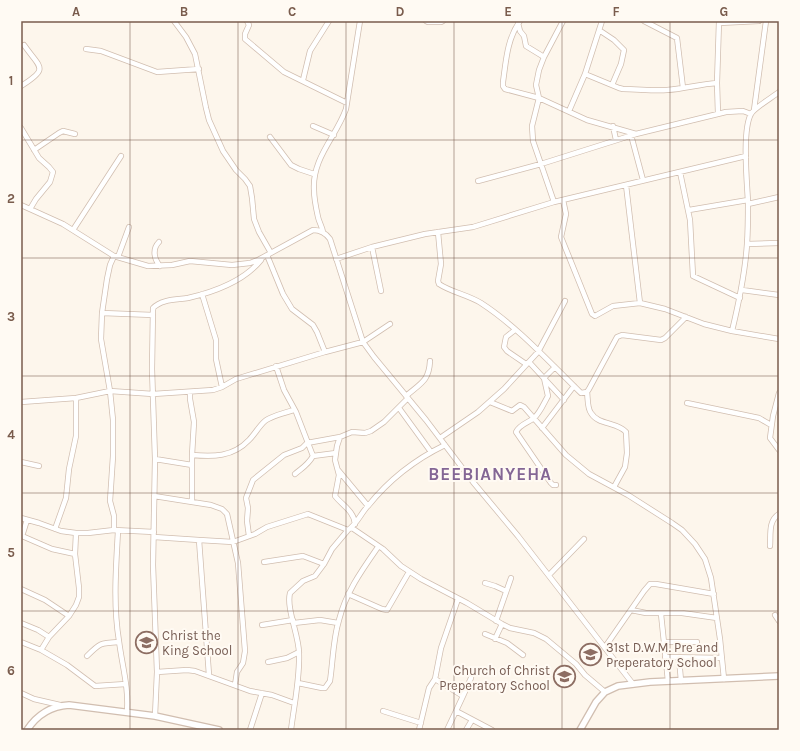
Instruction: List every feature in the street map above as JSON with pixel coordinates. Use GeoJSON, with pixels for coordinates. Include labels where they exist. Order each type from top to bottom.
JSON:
{"type":"FeatureCollection","features":[{"type":"Feature","properties":{"kind":"street"},"geometry":{"type":"LineString","coordinates":[[174,21],[193,49],[199,69],[206,108],[223,151],[235,169],[245,178],[250,186],[254,220],[282,294],[292,309],[313,325],[318,332],[325,352]]}},
{"type":"Feature","properties":{"kind":"street"},"geometry":{"type":"LineString","coordinates":[[247,21],[249,25],[245,37],[247,41],[284,72],[303,80],[347,103]]}},
{"type":"Feature","properties":{"kind":"street"},"geometry":{"type":"LineString","coordinates":[[303,80],[310,51],[329,21]]}},
{"type":"Feature","properties":{"kind":"street"},"geometry":{"type":"LineString","coordinates":[[323,232],[315,203],[314,174],[320,156],[334,135],[342,119],[347,103],[360,21]]}},
{"type":"Feature","properties":{"kind":"street"},"geometry":{"type":"LineString","coordinates":[[426,21],[443,21]]}},
{"type":"Feature","properties":{"kind":"street"},"geometry":{"type":"LineString","coordinates":[[554,202],[534,141],[532,130],[533,118],[539,98],[536,85],[539,70],[544,57],[563,21]]}},
{"type":"Feature","properties":{"kind":"street"},"geometry":{"type":"LineString","coordinates":[[569,111],[585,74],[602,21]]}},
{"type":"Feature","properties":{"kind":"street"},"geometry":{"type":"LineString","coordinates":[[644,21],[677,38],[683,88]]}},
{"type":"Feature","properties":{"kind":"street"},"geometry":{"type":"LineString","coordinates":[[718,114],[717,83],[719,22],[759,21]]}},
{"type":"Feature","properties":{"kind":"street"},"geometry":{"type":"LineString","coordinates":[[732,331],[742,290],[747,244],[748,202],[746,156],[748,123],[752,112],[766,21]]}},
{"type":"Feature","properties":{"kind":"street"},"geometry":{"type":"LineString","coordinates":[[518,22],[520,31],[524,36],[526,46],[544,57]]}},
{"type":"Feature","properties":{"kind":"street"},"geometry":{"type":"LineString","coordinates":[[518,22],[508,46],[503,86],[509,91],[539,98],[587,120],[613,126],[634,134]]}},
{"type":"Feature","properties":{"kind":"street"},"geometry":{"type":"LineString","coordinates":[[599,30],[614,40],[624,50],[621,64],[612,85]]}},
{"type":"Feature","properties":{"kind":"street"},"geometry":{"type":"LineString","coordinates":[[21,86],[36,77],[39,70],[39,64],[24,45]]}},
{"type":"Feature","properties":{"kind":"street"},"geometry":{"type":"LineString","coordinates":[[86,49],[101,51],[157,72],[199,69]]}},
{"type":"Feature","properties":{"kind":"street"},"geometry":{"type":"LineString","coordinates":[[585,74],[623,89],[666,90],[717,83]]}},
{"type":"Feature","properties":{"kind":"street"},"geometry":{"type":"LineString","coordinates":[[478,181],[542,164],[634,134],[718,114],[735,111],[752,112],[779,92]]}},
{"type":"Feature","properties":{"kind":"street"},"geometry":{"type":"LineString","coordinates":[[313,126],[334,135]]}},
{"type":"Feature","properties":{"kind":"street"},"geometry":{"type":"LineString","coordinates":[[613,126],[616,140]]}},
{"type":"Feature","properties":{"kind":"street"},"geometry":{"type":"LineString","coordinates":[[21,128],[34,150],[53,172],[50,182],[30,209]]}},
{"type":"Feature","properties":{"kind":"street"},"geometry":{"type":"LineString","coordinates":[[34,150],[63,131],[75,134]]}},
{"type":"Feature","properties":{"kind":"street"},"geometry":{"type":"LineString","coordinates":[[634,134],[643,180]]}},
{"type":"Feature","properties":{"kind":"street"},"geometry":{"type":"LineString","coordinates":[[270,138],[291,165],[314,174]]}},
{"type":"Feature","properties":{"kind":"street"},"geometry":{"type":"LineString","coordinates":[[73,230],[121,156]]}},
{"type":"Feature","properties":{"kind":"street"},"geometry":{"type":"LineString","coordinates":[[336,259],[372,247],[425,234],[473,227],[554,202],[746,156]]}},
{"type":"Feature","properties":{"kind":"street"},"geometry":{"type":"LineString","coordinates":[[680,172],[689,210],[693,276],[740,298]]}},
{"type":"Feature","properties":{"kind":"street"},"geometry":{"type":"LineString","coordinates":[[626,185],[640,303]]}},
{"type":"Feature","properties":{"kind":"street"},"geometry":{"type":"LineString","coordinates":[[689,210],[779,197]]}},
{"type":"Feature","properties":{"kind":"street"},"geometry":{"type":"LineString","coordinates":[[563,200],[566,214],[561,237],[592,314],[595,316],[613,306],[640,303],[665,309],[704,324],[732,331],[779,339]]}},
{"type":"Feature","properties":{"kind":"street"},"geometry":{"type":"LineString","coordinates":[[21,205],[45,215],[73,230],[116,256],[148,266],[172,265],[190,262],[237,264],[254,262],[312,230],[323,232],[330,239],[363,342],[445,444],[473,482],[549,574],[633,684]]}},
{"type":"Feature","properties":{"kind":"street"},"geometry":{"type":"LineString","coordinates":[[127,712],[128,698],[119,642],[116,598],[116,531],[110,501],[113,456],[113,420],[110,391],[101,339],[102,313],[110,265],[116,256],[129,227]]}},
{"type":"Feature","properties":{"kind":"street"},"geometry":{"type":"LineString","coordinates":[[438,232],[441,264],[438,281],[439,284],[480,302],[515,330],[581,392],[586,392]]}},
{"type":"Feature","properties":{"kind":"street"},"geometry":{"type":"LineString","coordinates":[[160,242],[157,245],[155,255],[160,266]]}},
{"type":"Feature","properties":{"kind":"street"},"geometry":{"type":"LineString","coordinates":[[747,244],[779,243]]}},
{"type":"Feature","properties":{"kind":"street"},"geometry":{"type":"LineString","coordinates":[[372,247],[381,291]]}},
{"type":"Feature","properties":{"kind":"street"},"geometry":{"type":"LineString","coordinates":[[156,716],[157,672],[153,565],[155,459],[153,394],[154,308],[158,303],[220,289],[250,271],[267,255]]}},
{"type":"Feature","properties":{"kind":"street"},"geometry":{"type":"LineString","coordinates":[[742,290],[779,295]]}},
{"type":"Feature","properties":{"kind":"street"},"geometry":{"type":"LineString","coordinates":[[202,294],[216,340],[216,359],[222,387]]}},
{"type":"Feature","properties":{"kind":"street"},"geometry":{"type":"LineString","coordinates":[[440,438],[490,402],[528,363],[538,352],[565,301]]}},
{"type":"Feature","properties":{"kind":"street"},"geometry":{"type":"LineString","coordinates":[[102,313],[153,315]]}},
{"type":"Feature","properties":{"kind":"street"},"geometry":{"type":"LineString","coordinates":[[614,487],[625,468],[627,453],[626,432],[622,428],[594,417],[590,412],[586,392],[617,337],[622,335],[660,340],[665,338],[686,317]]}},
{"type":"Feature","properties":{"kind":"street"},"geometry":{"type":"LineString","coordinates":[[21,402],[76,398],[110,391],[153,394],[207,391],[222,387],[236,379],[276,366],[363,342],[390,324]]}},
{"type":"Feature","properties":{"kind":"street"},"geometry":{"type":"LineString","coordinates":[[515,330],[506,337],[504,347],[507,351],[528,363],[564,400]]}},
{"type":"Feature","properties":{"kind":"street"},"geometry":{"type":"LineString","coordinates":[[249,536],[247,521],[248,508],[246,498],[253,480],[284,455],[302,448],[307,443],[340,437],[352,432],[365,433],[371,431],[384,422],[399,408],[407,397],[427,378],[430,361]]}},
{"type":"Feature","properties":{"kind":"street"},"geometry":{"type":"LineString","coordinates":[[276,366],[284,390],[313,456]]}},
{"type":"Feature","properties":{"kind":"street"},"geometry":{"type":"LineString","coordinates":[[544,378],[555,367]]}},
{"type":"Feature","properties":{"kind":"street"},"geometry":{"type":"LineString","coordinates":[[544,378],[548,396],[534,418],[518,428],[516,432],[551,483],[556,485]]}},
{"type":"Feature","properties":{"kind":"street"},"geometry":{"type":"LineString","coordinates":[[542,428],[574,386]]}},
{"type":"Feature","properties":{"kind":"street"},"geometry":{"type":"LineString","coordinates":[[190,392],[194,422],[192,501]]}},
{"type":"Feature","properties":{"kind":"street"},"geometry":{"type":"LineString","coordinates":[[779,393],[771,425],[770,438],[779,450]]}},
{"type":"Feature","properties":{"kind":"street"},"geometry":{"type":"LineString","coordinates":[[55,529],[66,498],[69,469],[76,436],[76,398]]}},
{"type":"Feature","properties":{"kind":"street"},"geometry":{"type":"LineString","coordinates":[[490,402],[512,411],[522,405],[566,455],[589,474],[614,487],[672,523],[682,530],[695,544],[705,559],[709,570],[714,594],[724,679]]}},
{"type":"Feature","properties":{"kind":"street"},"geometry":{"type":"LineString","coordinates":[[688,403],[759,418],[771,425]]}},
{"type":"Feature","properties":{"kind":"street"},"geometry":{"type":"LineString","coordinates":[[399,408],[431,452]]}},
{"type":"Feature","properties":{"kind":"street"},"geometry":{"type":"LineString","coordinates":[[192,455],[212,457],[229,454],[239,449],[249,441],[267,420],[294,410]]}},
{"type":"Feature","properties":{"kind":"street"},"geometry":{"type":"LineString","coordinates":[[340,437],[335,460],[339,474],[335,496],[348,508],[353,517],[352,527]]}},
{"type":"Feature","properties":{"kind":"street"},"geometry":{"type":"LineString","coordinates":[[291,730],[298,683],[299,652],[289,602],[290,593],[303,581],[315,576],[324,564],[332,549],[390,482],[431,452],[445,444]]}},
{"type":"Feature","properties":{"kind":"street"},"geometry":{"type":"LineString","coordinates":[[295,474],[307,465],[313,456],[336,453]]}},
{"type":"Feature","properties":{"kind":"street"},"geometry":{"type":"LineString","coordinates":[[155,459],[192,465]]}},
{"type":"Feature","properties":{"kind":"street"},"geometry":{"type":"LineString","coordinates":[[21,462],[40,466]]}},
{"type":"Feature","properties":{"kind":"street"},"geometry":{"type":"LineString","coordinates":[[336,467],[368,506]]}},
{"type":"Feature","properties":{"kind":"street"},"geometry":{"type":"LineString","coordinates":[[154,496],[211,505],[222,509],[227,514],[238,563],[245,651],[243,663],[237,672],[235,685]]}},
{"type":"Feature","properties":{"kind":"street"},"geometry":{"type":"LineString","coordinates":[[21,518],[55,529],[76,533],[116,531],[233,542],[267,527],[308,514],[352,527],[383,549],[409,572],[510,628],[534,633],[546,639],[576,664],[585,675],[605,692]]}},
{"type":"Feature","properties":{"kind":"street"},"geometry":{"type":"LineString","coordinates":[[770,546],[772,519],[779,514]]}},
{"type":"Feature","properties":{"kind":"street"},"geometry":{"type":"LineString","coordinates":[[27,520],[22,536],[52,550],[75,554]]}},
{"type":"Feature","properties":{"kind":"street"},"geometry":{"type":"LineString","coordinates":[[41,650],[49,637],[69,616],[76,606],[79,596],[75,554],[76,533]]}},
{"type":"Feature","properties":{"kind":"street"},"geometry":{"type":"LineString","coordinates":[[549,574],[584,539]]}},
{"type":"Feature","properties":{"kind":"street"},"geometry":{"type":"LineString","coordinates":[[199,540],[209,675]]}},
{"type":"Feature","properties":{"kind":"street"},"geometry":{"type":"LineString","coordinates":[[298,683],[325,688],[330,681],[338,623],[348,594],[356,578],[378,546]]}},
{"type":"Feature","properties":{"kind":"street"},"geometry":{"type":"LineString","coordinates":[[264,562],[303,556],[324,564]]}},
{"type":"Feature","properties":{"kind":"street"},"geometry":{"type":"LineString","coordinates":[[348,594],[387,610],[409,572]]}},
{"type":"Feature","properties":{"kind":"street"},"geometry":{"type":"LineString","coordinates":[[496,621],[511,578]]}},
{"type":"Feature","properties":{"kind":"street"},"geometry":{"type":"LineString","coordinates":[[485,583],[506,591]]}},
{"type":"Feature","properties":{"kind":"street"},"geometry":{"type":"LineString","coordinates":[[605,647],[644,591],[652,584],[714,594]]}},
{"type":"Feature","properties":{"kind":"street"},"geometry":{"type":"LineString","coordinates":[[21,589],[40,598],[69,616]]}},
{"type":"Feature","properties":{"kind":"street"},"geometry":{"type":"LineString","coordinates":[[418,730],[429,688],[434,679],[441,648],[458,599]]}},
{"type":"Feature","properties":{"kind":"street"},"geometry":{"type":"LineString","coordinates":[[631,610],[661,614],[682,613],[717,618]]}},
{"type":"Feature","properties":{"kind":"street"},"geometry":{"type":"LineString","coordinates":[[661,614],[668,681]]}},
{"type":"Feature","properties":{"kind":"street"},"geometry":{"type":"LineString","coordinates":[[775,615],[779,621]]}},
{"type":"Feature","properties":{"kind":"street"},"geometry":{"type":"LineString","coordinates":[[262,626],[294,621],[320,620],[338,623]]}},
{"type":"Feature","properties":{"kind":"street"},"geometry":{"type":"LineString","coordinates":[[21,623],[38,630],[49,637]]}},
{"type":"Feature","properties":{"kind":"street"},"geometry":{"type":"LineString","coordinates":[[495,639],[502,624]]}},
{"type":"Feature","properties":{"kind":"street"},"geometry":{"type":"LineString","coordinates":[[485,634],[507,643],[523,655]]}},
{"type":"Feature","properties":{"kind":"street"},"geometry":{"type":"LineString","coordinates":[[21,642],[41,650],[72,668],[89,683],[95,686],[126,684]]}},
{"type":"Feature","properties":{"kind":"street"},"geometry":{"type":"LineString","coordinates":[[87,656],[102,643],[119,642]]}},
{"type":"Feature","properties":{"kind":"street"},"geometry":{"type":"LineString","coordinates":[[664,642],[697,642]]}},
{"type":"Feature","properties":{"kind":"street"},"geometry":{"type":"LineString","coordinates":[[268,662],[287,658],[299,652]]}},
{"type":"Feature","properties":{"kind":"street"},"geometry":{"type":"LineString","coordinates":[[666,657],[722,658]]}},
{"type":"Feature","properties":{"kind":"street"},"geometry":{"type":"LineString","coordinates":[[679,658],[681,681]]}},
{"type":"Feature","properties":{"kind":"street"},"geometry":{"type":"LineString","coordinates":[[157,672],[187,670],[209,675],[235,685],[283,698],[294,703]]}},
{"type":"Feature","properties":{"kind":"street"},"geometry":{"type":"LineString","coordinates":[[580,730],[596,702],[605,692],[618,686],[668,681],[779,676]]}},
{"type":"Feature","properties":{"kind":"street"},"geometry":{"type":"LineString","coordinates":[[447,730],[472,678]]}},
{"type":"Feature","properties":{"kind":"street"},"geometry":{"type":"LineString","coordinates":[[434,679],[463,696]]}},
{"type":"Feature","properties":{"kind":"street"},"geometry":{"type":"LineString","coordinates":[[21,693],[60,705],[156,716],[203,728],[219,730]]}},
{"type":"Feature","properties":{"kind":"street"},"geometry":{"type":"LineString","coordinates":[[250,730],[262,693]]}},
{"type":"Feature","properties":{"kind":"street"},"geometry":{"type":"LineString","coordinates":[[27,730],[41,715],[60,705]]}},
{"type":"Feature","properties":{"kind":"street"},"geometry":{"type":"LineString","coordinates":[[456,711],[492,730]]}},
{"type":"Feature","properties":{"kind":"street"},"geometry":{"type":"LineString","coordinates":[[383,712],[420,724]]}},
{"type":"Feature","properties":{"kind":"street"},"geometry":{"type":"LineString","coordinates":[[466,730],[472,720]]}},
{"type":"Feature","properties":{"kind":"place","name":"Christ the King School"},"geometry":{"type":"Point","coordinates":[147,642]}},
{"type":"Feature","properties":{"kind":"place","name":"31st D.W.M. Pre and Preperatory School"},"geometry":{"type":"Point","coordinates":[591,654]}},
{"type":"Feature","properties":{"kind":"place","name":"Church of Christ Preperatory School"},"geometry":{"type":"Point","coordinates":[565,677]}},
{"type":"Feature","properties":{"kind":"district","name":"BEEBIANYEHA"},"geometry":{"type":"Point","coordinates":[490,474]}}]}
